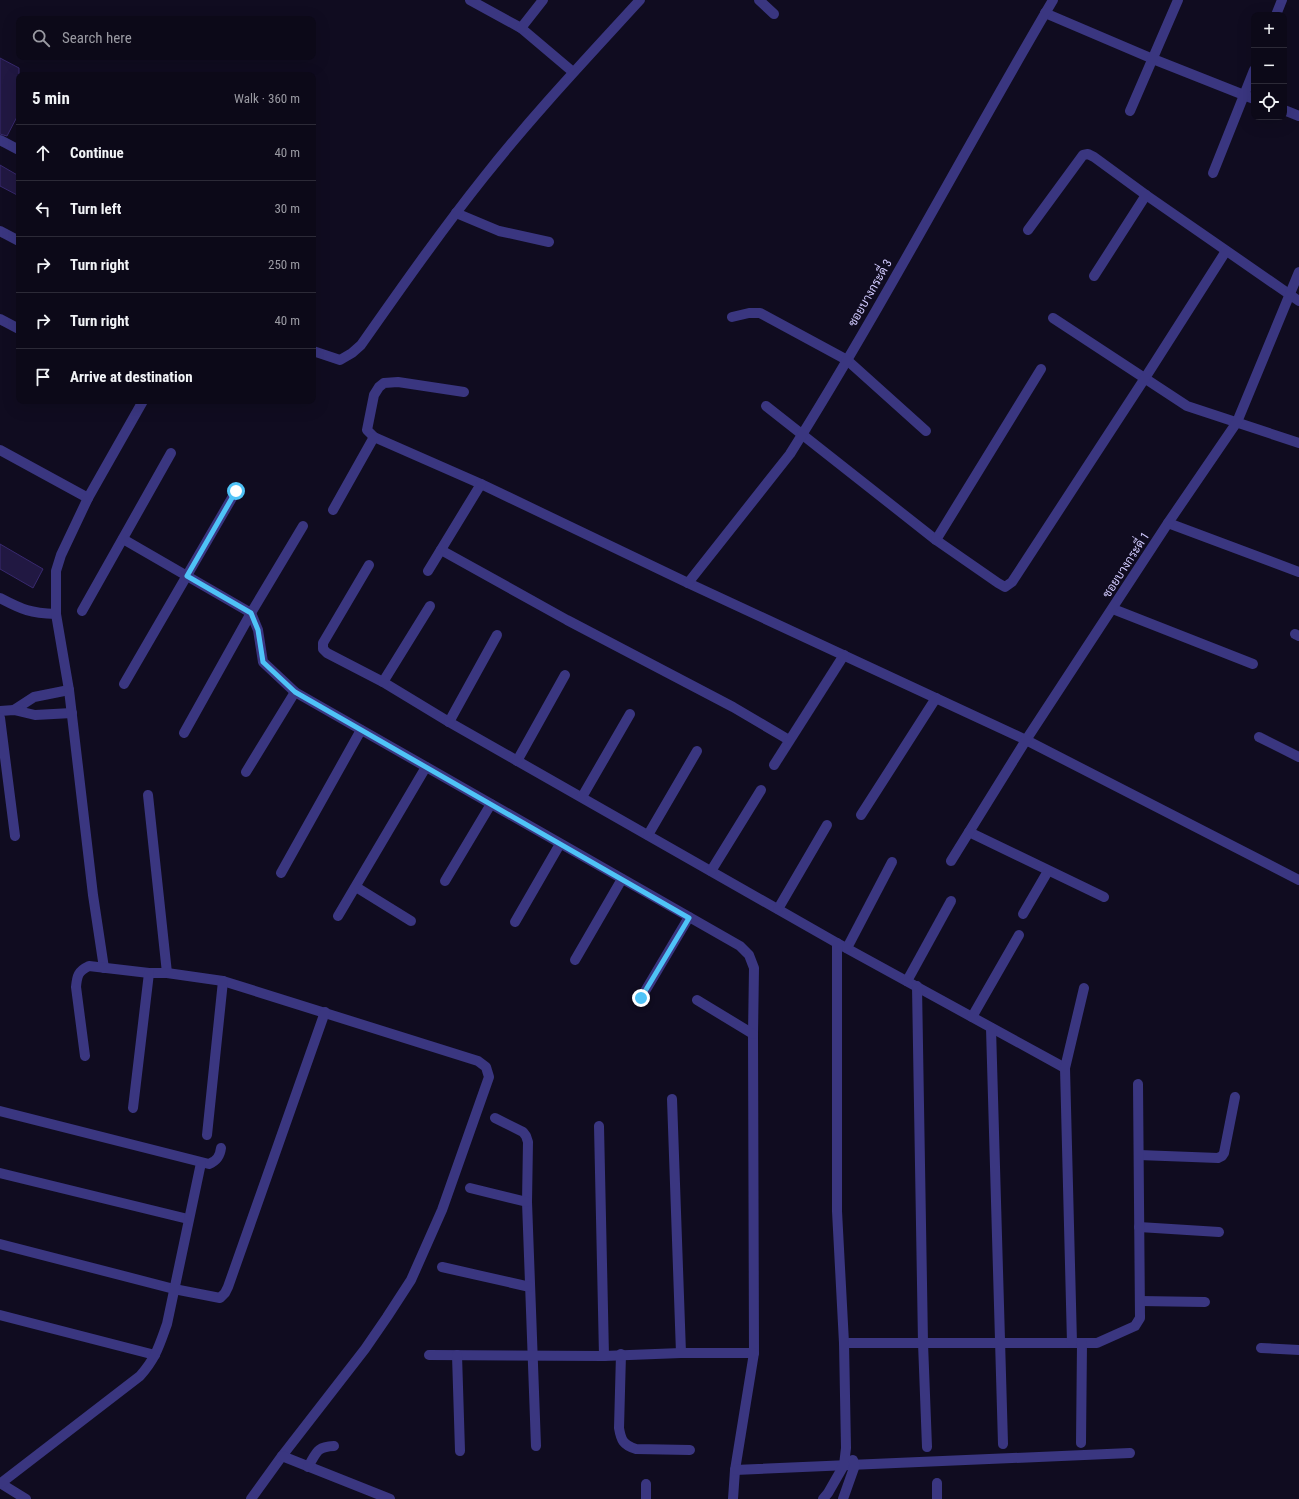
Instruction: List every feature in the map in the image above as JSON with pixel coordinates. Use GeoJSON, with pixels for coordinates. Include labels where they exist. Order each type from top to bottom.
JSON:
{"type":"FeatureCollection","features":[{"type":"Feature","properties":{"kind":"street"},"geometry":{"type":"LineString","coordinates":[[470,0],[521,28],[573,72]]}},
{"type":"Feature","properties":{"kind":"street"},"geometry":{"type":"LineString","coordinates":[[521,28],[543,0]]}},
{"type":"Feature","properties":{"kind":"street"},"geometry":{"type":"LineString","coordinates":[[316,352],[340,360],[352,353],[361,345],[485,175],[573,72],[640,0]]}},
{"type":"Feature","properties":{"kind":"street"},"geometry":{"type":"LineString","coordinates":[[759,0],[774,14]]}},
{"type":"Feature","properties":{"kind":"street","name":"ซอยบางกระดี่ 3"},"geometry":{"type":"LineString","coordinates":[[688,583],[790,454],[802,436],[1053,0]]}},
{"type":"Feature","properties":{"kind":"street"},"geometry":{"type":"LineString","coordinates":[[1130,111],[1178,0]]}},
{"type":"Feature","properties":{"kind":"street"},"geometry":{"type":"LineString","coordinates":[[1277,12],[1282,0]]}},
{"type":"Feature","properties":{"kind":"street"},"geometry":{"type":"LineString","coordinates":[[1045,13],[1153,59],[1251,98]]}},
{"type":"Feature","properties":{"kind":"street"},"geometry":{"type":"LineString","coordinates":[[1213,173],[1251,78]]}},
{"type":"Feature","properties":{"kind":"street"},"geometry":{"type":"LineString","coordinates":[[1287,111],[1299,116]]}},
{"type":"Feature","properties":{"kind":"street"},"geometry":{"type":"LineString","coordinates":[[0,140],[16,146]]}},
{"type":"Feature","properties":{"kind":"street"},"geometry":{"type":"LineString","coordinates":[[1028,230],[1083,155],[1088,154],[1094,156],[1146,195],[1299,301]]}},
{"type":"Feature","properties":{"kind":"street"},"geometry":{"type":"LineString","coordinates":[[1094,276],[1146,195]]}},
{"type":"Feature","properties":{"kind":"street"},"geometry":{"type":"LineString","coordinates":[[456,213],[499,231],[549,242]]}},
{"type":"Feature","properties":{"kind":"street"},"geometry":{"type":"LineString","coordinates":[[0,231],[16,239]]}},
{"type":"Feature","properties":{"kind":"street"},"geometry":{"type":"LineString","coordinates":[[766,406],[802,436],[936,540],[1006,587],[1012,582],[1145,378],[1226,250]]}},
{"type":"Feature","properties":{"kind":"street","name":"ซอยบางกระดี่ 1"},"geometry":{"type":"LineString","coordinates":[[951,861],[1026,740],[1168,523],[1237,422],[1299,272]]}},
{"type":"Feature","properties":{"kind":"street"},"geometry":{"type":"LineString","coordinates":[[732,317],[749,313],[760,313],[847,360],[926,431]]}},
{"type":"Feature","properties":{"kind":"street"},"geometry":{"type":"LineString","coordinates":[[1053,318],[1187,406],[1299,443]]}},
{"type":"Feature","properties":{"kind":"street"},"geometry":{"type":"LineString","coordinates":[[0,319],[16,328]]}},
{"type":"Feature","properties":{"kind":"street"},"geometry":{"type":"LineString","coordinates":[[936,540],[1040,369]]}},
{"type":"Feature","properties":{"kind":"street"},"geometry":{"type":"LineString","coordinates":[[464,392],[398,382],[384,383],[374,395],[367,430],[374,436],[481,484],[688,583],[1026,740],[1299,880]]}},
{"type":"Feature","properties":{"kind":"street"},"geometry":{"type":"LineString","coordinates":[[104,968],[93,895],[69,690],[56,614],[56,571],[61,555],[88,498],[141,404]]}},
{"type":"Feature","properties":{"kind":"street"},"geometry":{"type":"LineString","coordinates":[[333,510],[374,436]]}},
{"type":"Feature","properties":{"kind":"street"},"geometry":{"type":"LineString","coordinates":[[0,450],[88,498]]}},
{"type":"Feature","properties":{"kind":"street"},"geometry":{"type":"LineString","coordinates":[[82,611],[171,453]]}},
{"type":"Feature","properties":{"kind":"street"},"geometry":{"type":"LineString","coordinates":[[428,571],[481,484]]}},
{"type":"Feature","properties":{"kind":"street"},"geometry":{"type":"LineString","coordinates":[[124,684],[236,491]]}},
{"type":"Feature","properties":{"kind":"street"},"geometry":{"type":"LineString","coordinates":[[1168,523],[1299,572]]}},
{"type":"Feature","properties":{"kind":"street"},"geometry":{"type":"LineString","coordinates":[[184,733],[251,613],[303,526]]}},
{"type":"Feature","properties":{"kind":"street"},"geometry":{"type":"LineString","coordinates":[[123,539],[251,613],[258,630],[263,662],[295,692],[740,946],[749,955],[754,968],[754,1353],[735,1470],[733,1499]]}},
{"type":"Feature","properties":{"kind":"street"},"geometry":{"type":"LineString","coordinates":[[441,550],[567,620],[734,707],[789,740]]}},
{"type":"Feature","properties":{"kind":"street"},"geometry":{"type":"LineString","coordinates":[[368,565],[323,643],[327,653],[383,682],[449,722],[837,943],[1065,1068]]}},
{"type":"Feature","properties":{"kind":"street"},"geometry":{"type":"LineString","coordinates":[[0,598],[20,609],[31,612],[56,614]]}},
{"type":"Feature","properties":{"kind":"street"},"geometry":{"type":"LineString","coordinates":[[383,682],[430,606]]}},
{"type":"Feature","properties":{"kind":"street"},"geometry":{"type":"LineString","coordinates":[[1113,609],[1253,664]]}},
{"type":"Feature","properties":{"kind":"street"},"geometry":{"type":"LineString","coordinates":[[449,722],[497,635]]}},
{"type":"Feature","properties":{"kind":"street"},"geometry":{"type":"LineString","coordinates":[[774,765],[844,655]]}},
{"type":"Feature","properties":{"kind":"street"},"geometry":{"type":"LineString","coordinates":[[517,760],[565,675]]}},
{"type":"Feature","properties":{"kind":"street"},"geometry":{"type":"LineString","coordinates":[[14,710],[34,697],[69,690]]}},
{"type":"Feature","properties":{"kind":"street"},"geometry":{"type":"LineString","coordinates":[[246,772],[295,692]]}},
{"type":"Feature","properties":{"kind":"street"},"geometry":{"type":"LineString","coordinates":[[861,815],[936,698]]}},
{"type":"Feature","properties":{"kind":"street"},"geometry":{"type":"LineString","coordinates":[[0,711],[14,710],[34,715],[72,713]]}},
{"type":"Feature","properties":{"kind":"street"},"geometry":{"type":"LineString","coordinates":[[582,797],[630,714]]}},
{"type":"Feature","properties":{"kind":"street"},"geometry":{"type":"LineString","coordinates":[[0,718],[15,836]]}},
{"type":"Feature","properties":{"kind":"street"},"geometry":{"type":"LineString","coordinates":[[281,873],[361,730]]}},
{"type":"Feature","properties":{"kind":"street"},"geometry":{"type":"LineString","coordinates":[[1259,738],[1299,757]]}},
{"type":"Feature","properties":{"kind":"street"},"geometry":{"type":"LineString","coordinates":[[648,835],[697,751]]}},
{"type":"Feature","properties":{"kind":"street"},"geometry":{"type":"LineString","coordinates":[[338,916],[426,767]]}},
{"type":"Feature","properties":{"kind":"street"},"geometry":{"type":"LineString","coordinates":[[711,871],[761,790]]}},
{"type":"Feature","properties":{"kind":"street"},"geometry":{"type":"LineString","coordinates":[[148,795],[167,973]]}},
{"type":"Feature","properties":{"kind":"street"},"geometry":{"type":"LineString","coordinates":[[444,881],[491,804]]}},
{"type":"Feature","properties":{"kind":"street"},"geometry":{"type":"LineString","coordinates":[[778,909],[827,825]]}},
{"type":"Feature","properties":{"kind":"street"},"geometry":{"type":"LineString","coordinates":[[969,832],[1104,897]]}},
{"type":"Feature","properties":{"kind":"street"},"geometry":{"type":"LineString","coordinates":[[516,922],[560,844]]}},
{"type":"Feature","properties":{"kind":"street"},"geometry":{"type":"LineString","coordinates":[[847,948],[892,862]]}},
{"type":"Feature","properties":{"kind":"street"},"geometry":{"type":"LineString","coordinates":[[1023,914],[1048,871]]}},
{"type":"Feature","properties":{"kind":"street"},"geometry":{"type":"LineString","coordinates":[[575,960],[622,879]]}},
{"type":"Feature","properties":{"kind":"street"},"geometry":{"type":"LineString","coordinates":[[356,886],[410,921]]}},
{"type":"Feature","properties":{"kind":"street"},"geometry":{"type":"LineString","coordinates":[[907,981],[952,901]]}},
{"type":"Feature","properties":{"kind":"street"},"geometry":{"type":"LineString","coordinates":[[641,998],[689,918]]}},
{"type":"Feature","properties":{"kind":"street"},"geometry":{"type":"LineString","coordinates":[[972,1017],[1019,935]]}},
{"type":"Feature","properties":{"kind":"street"},"geometry":{"type":"LineString","coordinates":[[823,1499],[844,1465],[846,1448],[844,1343],[837,1210],[837,943]]}},
{"type":"Feature","properties":{"kind":"street"},"geometry":{"type":"LineString","coordinates":[[85,1056],[76,987],[77,976],[82,969],[88,966],[148,973],[167,973],[224,981],[478,1061],[486,1067],[489,1078],[442,1210],[411,1280],[365,1349],[282,1456],[251,1499]]}},
{"type":"Feature","properties":{"kind":"street"},"geometry":{"type":"LineString","coordinates":[[133,1108],[148,973]]}},
{"type":"Feature","properties":{"kind":"street"},"geometry":{"type":"LineString","coordinates":[[207,1135],[224,981]]}},
{"type":"Feature","properties":{"kind":"street"},"geometry":{"type":"LineString","coordinates":[[917,986],[923,1343],[927,1447]]}},
{"type":"Feature","properties":{"kind":"street"},"geometry":{"type":"LineString","coordinates":[[1081,1443],[1065,1068],[1084,988]]}},
{"type":"Feature","properties":{"kind":"street"},"geometry":{"type":"LineString","coordinates":[[697,1000],[753,1034]]}},
{"type":"Feature","properties":{"kind":"street"},"geometry":{"type":"LineString","coordinates":[[0,1244],[174,1289],[220,1298],[225,1294],[325,1012]]}},
{"type":"Feature","properties":{"kind":"street"},"geometry":{"type":"LineString","coordinates":[[991,1028],[1003,1444]]}},
{"type":"Feature","properties":{"kind":"street"},"geometry":{"type":"LineString","coordinates":[[844,1343],[1097,1343],[1135,1326],[1140,1318],[1138,1084]]}},
{"type":"Feature","properties":{"kind":"street"},"geometry":{"type":"LineString","coordinates":[[1139,1155],[1218,1158],[1222,1156],[1224,1153],[1235,1097]]}},
{"type":"Feature","properties":{"kind":"street"},"geometry":{"type":"LineString","coordinates":[[672,1099],[681,1353]]}},
{"type":"Feature","properties":{"kind":"street"},"geometry":{"type":"LineString","coordinates":[[0,1111],[201,1163],[209,1164],[215,1162],[221,1148]]}},
{"type":"Feature","properties":{"kind":"street"},"geometry":{"type":"LineString","coordinates":[[495,1118],[523,1132],[528,1142],[527,1202],[536,1446]]}},
{"type":"Feature","properties":{"kind":"street"},"geometry":{"type":"LineString","coordinates":[[599,1126],[604,1356]]}},
{"type":"Feature","properties":{"kind":"street"},"geometry":{"type":"LineString","coordinates":[[26,1499],[0,1483],[140,1376],[150,1365],[166,1324],[201,1163]]}},
{"type":"Feature","properties":{"kind":"street"},"geometry":{"type":"LineString","coordinates":[[0,1173],[188,1219]]}},
{"type":"Feature","properties":{"kind":"street"},"geometry":{"type":"LineString","coordinates":[[470,1188],[527,1202]]}},
{"type":"Feature","properties":{"kind":"street"},"geometry":{"type":"LineString","coordinates":[[1139,1227],[1219,1232]]}},
{"type":"Feature","properties":{"kind":"street"},"geometry":{"type":"LineString","coordinates":[[442,1267],[530,1287]]}},
{"type":"Feature","properties":{"kind":"street"},"geometry":{"type":"LineString","coordinates":[[1140,1301],[1205,1302]]}},
{"type":"Feature","properties":{"kind":"street"},"geometry":{"type":"LineString","coordinates":[[0,1315],[155,1355]]}},
{"type":"Feature","properties":{"kind":"street"},"geometry":{"type":"LineString","coordinates":[[1262,1348],[1299,1350]]}},
{"type":"Feature","properties":{"kind":"street"},"geometry":{"type":"LineString","coordinates":[[429,1355],[604,1356],[621,1354],[754,1353]]}},
{"type":"Feature","properties":{"kind":"street"},"geometry":{"type":"LineString","coordinates":[[621,1354],[619,1428],[621,1439],[628,1446],[636,1449],[690,1450]]}},
{"type":"Feature","properties":{"kind":"street"},"geometry":{"type":"LineString","coordinates":[[457,1355],[460,1451]]}},
{"type":"Feature","properties":{"kind":"street"},"geometry":{"type":"LineString","coordinates":[[308,1467],[320,1448],[334,1446]]}},
{"type":"Feature","properties":{"kind":"street"},"geometry":{"type":"LineString","coordinates":[[843,1499],[855,1465],[846,1448]]}},
{"type":"Feature","properties":{"kind":"street"},"geometry":{"type":"LineString","coordinates":[[735,1470],[1130,1453]]}},
{"type":"Feature","properties":{"kind":"street"},"geometry":{"type":"LineString","coordinates":[[282,1456],[390,1499]]}},
{"type":"Feature","properties":{"kind":"street"},"geometry":{"type":"LineString","coordinates":[[937,1483],[937,1499]]}},
{"type":"Feature","properties":{"kind":"street"},"geometry":{"type":"LineString","coordinates":[[646,1484],[646,1499]]}},
{"type":"Feature","properties":{"kind":"building"},"geometry":{"type":"Polygon","coordinates":[[[0,58],[19,68],[19,72],[16,72],[16,119],[7,136],[0,134],[0,58]]]}},
{"type":"Feature","properties":{"kind":"building"},"geometry":{"type":"Polygon","coordinates":[[[0,165],[16,174],[16,194],[0,186],[0,165]]]}},
{"type":"Feature","properties":{"kind":"building"},"geometry":{"type":"Polygon","coordinates":[[[0,544],[43,569],[33,588],[0,569],[0,544]]]}},
{"type":"Feature","properties":{"kind":"route"},"geometry":{"type":"LineString","coordinates":[[236,491],[187,576],[251,613],[258,630],[263,662],[295,692],[689,918],[641,998]]}}]}
